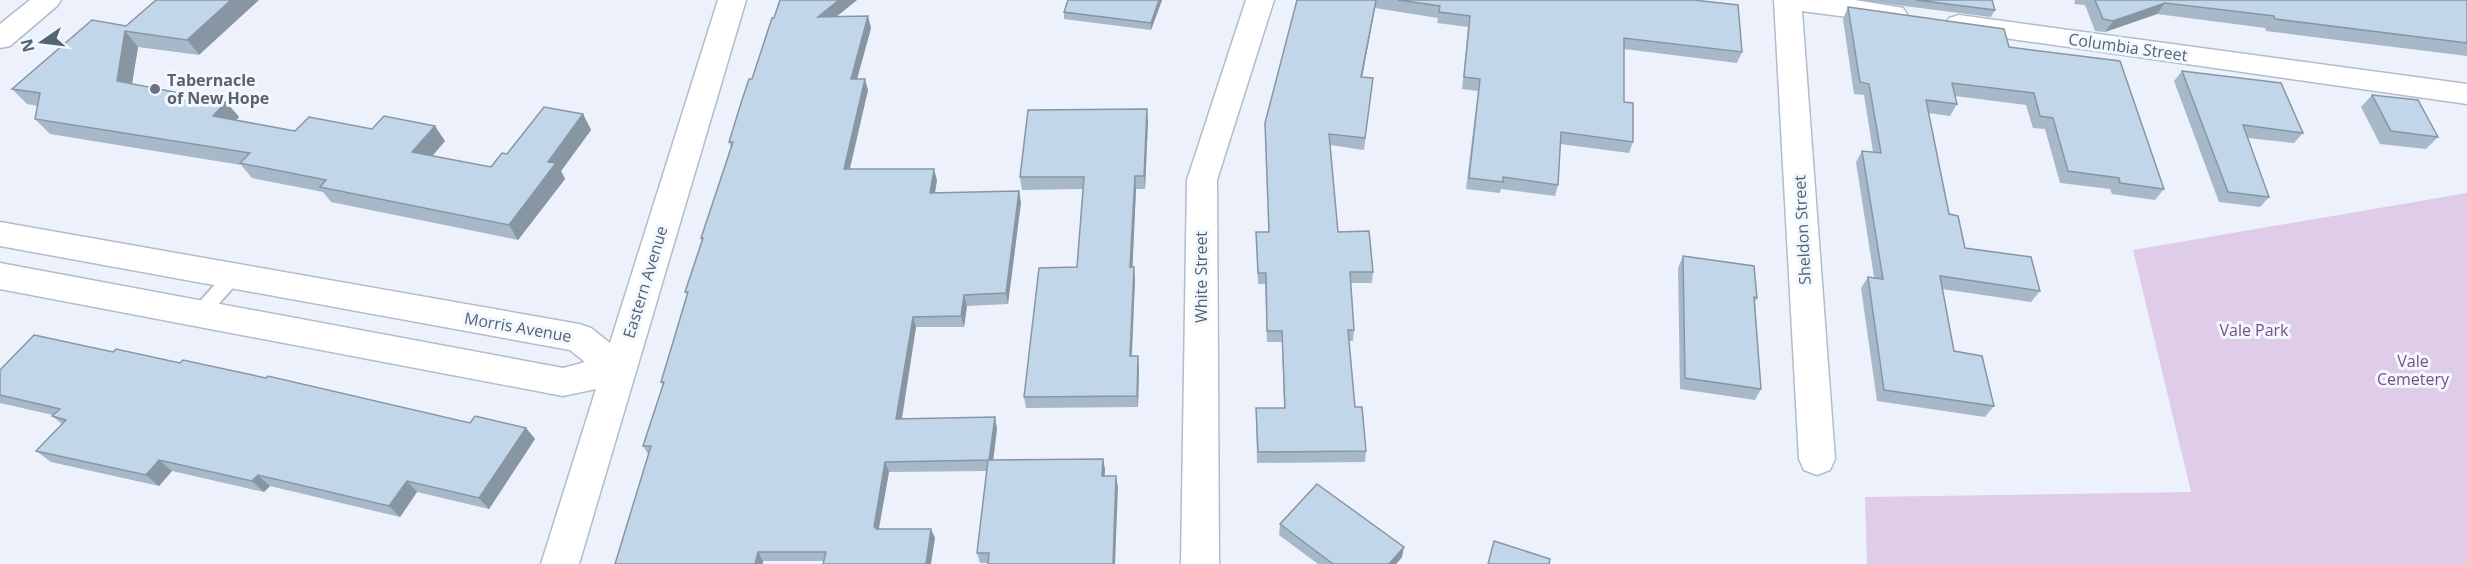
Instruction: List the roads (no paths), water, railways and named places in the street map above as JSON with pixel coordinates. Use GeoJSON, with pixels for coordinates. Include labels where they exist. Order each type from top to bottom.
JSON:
{"type":"FeatureCollection","features":[{"type":"Feature","properties":{"kind":"street"},"geometry":{"type":"LineString","coordinates":[[0,39],[47,0]]}},
{"type":"Feature","properties":{"kind":"street","name":"Eastern Avenue"},"geometry":{"type":"LineString","coordinates":[[560,564],[732,0]]}},
{"type":"Feature","properties":{"kind":"street","name":"White Street"},"geometry":{"type":"LineString","coordinates":[[1200,564],[1202,180],[1260,0]]}},
{"type":"Feature","properties":{"kind":"street","name":"Columbia Street"},"geometry":{"type":"LineString","coordinates":[[1788,0],[2467,94]]}},
{"type":"Feature","properties":{"kind":"street","name":"Sheldon Street"},"geometry":{"type":"LineString","coordinates":[[1788,0],[1817,459]]}},
{"type":"Feature","properties":{"kind":"street","name":"Morris Avenue"},"geometry":{"type":"LineString","coordinates":[[0,234],[579,338],[618,369]]}},
{"type":"Feature","properties":{"kind":"street"},"geometry":{"type":"LineString","coordinates":[[0,276],[563,382],[618,369]]}},
{"type":"Feature","properties":{"kind":"lane"},"geometry":{"type":"LineString","coordinates":[[200,313],[233,276]]}},
{"type":"Feature","properties":{"kind":"place","name":"Tabernacle of New Hope"},"geometry":{"type":"Point","coordinates":[155,89]}},
{"type":"Feature","properties":{"kind":"park label","name":"Vale Park"},"geometry":{"type":"Point","coordinates":[2254,330]}},
{"type":"Feature","properties":{"kind":"park label","name":"Vale Cemetery"},"geometry":{"type":"Point","coordinates":[2413,370]}}]}
